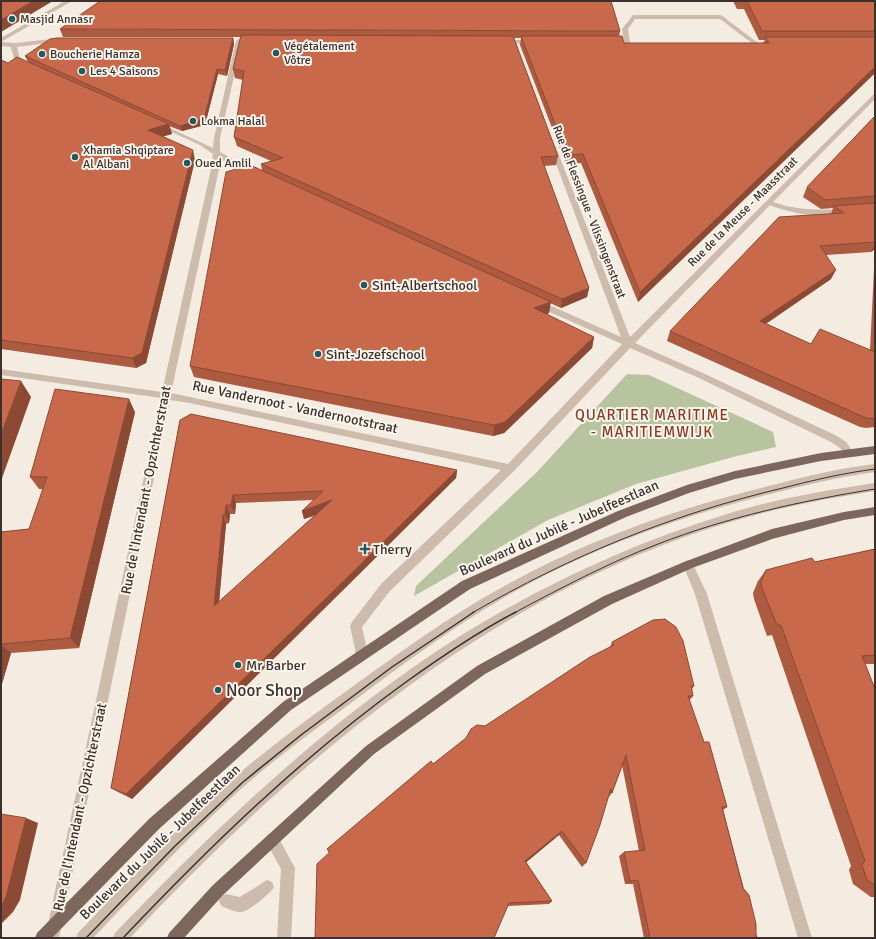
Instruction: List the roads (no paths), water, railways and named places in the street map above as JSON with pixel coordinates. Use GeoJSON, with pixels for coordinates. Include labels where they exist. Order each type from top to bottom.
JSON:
{"type":"FeatureCollection","features":[{"type":"Feature","properties":{"kind":"main road","name":"Boulevard du Jubilé - Jubelfeestlaan"},"geometry":{"type":"LineString","coordinates":[[42,938],[53,932],[154,824],[287,706],[466,585],[622,514],[687,488],[735,475],[849,453],[875,450]]}},
{"type":"Feature","properties":{"kind":"main road"},"geometry":{"type":"LineString","coordinates":[[174,938],[218,890],[370,750],[481,670],[608,600],[688,565],[765,536],[844,516],[875,511]]}},
{"type":"Feature","properties":{"kind":"street"},"geometry":{"type":"LineString","coordinates":[[1,40],[69,1]]}},
{"type":"Feature","properties":{"kind":"street"},"geometry":{"type":"LineString","coordinates":[[627,43],[624,29],[633,17],[721,17],[754,43]]}},
{"type":"Feature","properties":{"kind":"street"},"geometry":{"type":"LineString","coordinates":[[1,44],[14,47],[36,42],[67,40]]}},
{"type":"Feature","properties":{"kind":"street","name":"Rue de l'Intendant - Opzichterstraat"},"geometry":{"type":"LineString","coordinates":[[53,932],[126,594],[166,395],[215,169],[217,138],[239,41]]}},
{"type":"Feature","properties":{"kind":"street"},"geometry":{"type":"LineString","coordinates":[[493,42],[540,42]]}},
{"type":"Feature","properties":{"kind":"street"},"geometry":{"type":"LineString","coordinates":[[515,42],[517,50]]}},
{"type":"Feature","properties":{"kind":"street"},"geometry":{"type":"LineString","coordinates":[[619,43],[635,43]]}},
{"type":"Feature","properties":{"kind":"street"},"geometry":{"type":"LineString","coordinates":[[747,43],[766,43]]}},
{"type":"Feature","properties":{"kind":"street"},"geometry":{"type":"LineString","coordinates":[[14,47],[17,61],[31,67]]}},
{"type":"Feature","properties":{"kind":"street","name":"Rue de la Meuse - Maasstraat"},"geometry":{"type":"LineString","coordinates":[[362,654],[356,626],[385,588],[510,468],[628,344],[770,203],[875,95]]}},
{"type":"Feature","properties":{"kind":"street"},"geometry":{"type":"LineString","coordinates":[[152,121],[202,144],[260,176]]}},
{"type":"Feature","properties":{"kind":"street","name":"Rue de Flessingue - Vlissingenstraat"},"geometry":{"type":"LineString","coordinates":[[550,139],[628,344]]}},
{"type":"Feature","properties":{"kind":"street"},"geometry":{"type":"LineString","coordinates":[[770,203],[789,211],[804,214],[851,210]]}},
{"type":"Feature","properties":{"kind":"street"},"geometry":{"type":"LineString","coordinates":[[532,300],[702,376],[834,439],[843,445],[849,453]]}},
{"type":"Feature","properties":{"kind":"street","name":"Rue Vandernoot - Vandernootstraat"},"geometry":{"type":"LineString","coordinates":[[1,372],[166,395],[510,468]]}},
{"type":"Feature","properties":{"kind":"street","name":"Boulevard du Jubilé - Jubelfeestlaan"},"geometry":{"type":"LineString","coordinates":[[83,938],[228,792],[303,731],[467,613],[520,583],[576,555],[644,528],[716,503],[802,482],[875,468]]}},
{"type":"Feature","properties":{"kind":"street"},"geometry":{"type":"LineString","coordinates":[[120,938],[173,881],[234,822],[315,752],[383,696],[440,656],[497,620],[588,573],[663,541],[726,519],[788,502],[875,487]]}},
{"type":"Feature","properties":{"kind":"street"},"geometry":{"type":"LineString","coordinates":[[688,565],[701,594],[805,938]]}},
{"type":"Feature","properties":{"kind":"street"},"geometry":{"type":"LineString","coordinates":[[272,840],[288,868],[284,938]]}},
{"type":"Feature","properties":{"kind":"street"},"geometry":{"type":"LineString","coordinates":[[226,901],[242,905],[267,887]]}},
{"type":"Feature","properties":{"kind":"tram line"},"geometry":{"type":"LineString","coordinates":[[472,613],[509,592],[584,555],[662,524],[742,498],[818,480],[875,469]]}},
{"type":"Feature","properties":{"kind":"tram line"},"geometry":{"type":"LineString","coordinates":[[514,613],[567,585],[639,551],[684,534],[765,511],[875,489]]}},
{"type":"Feature","properties":{"kind":"tram line"},"geometry":{"type":"LineString","coordinates":[[86,938],[174,847],[243,782],[301,735],[392,667],[474,612]]}},
{"type":"Feature","properties":{"kind":"tram line"},"geometry":{"type":"LineString","coordinates":[[123,938],[156,903],[258,803],[330,741],[432,663],[473,636],[516,612]]}},
{"type":"Feature","properties":{"kind":"place","name":"Masjid Annasr"},"geometry":{"type":"Point","coordinates":[12,19]}},
{"type":"Feature","properties":{"kind":"place","name":"Végétalement Vôtre"},"geometry":{"type":"Point","coordinates":[276,53]}},
{"type":"Feature","properties":{"kind":"place","name":"Boucherie Hamza"},"geometry":{"type":"Point","coordinates":[42,54]}},
{"type":"Feature","properties":{"kind":"place","name":"Les 4 Saisons"},"geometry":{"type":"Point","coordinates":[82,71]}},
{"type":"Feature","properties":{"kind":"place","name":"Lokma Halal"},"geometry":{"type":"Point","coordinates":[193,121]}},
{"type":"Feature","properties":{"kind":"place","name":"Xhamia Shqiptare Al Albani"},"geometry":{"type":"Point","coordinates":[75,157]}},
{"type":"Feature","properties":{"kind":"place","name":"Oued Amlil"},"geometry":{"type":"Point","coordinates":[187,163]}},
{"type":"Feature","properties":{"kind":"place","name":"Sint-Albertschool"},"geometry":{"type":"Point","coordinates":[364,285]}},
{"type":"Feature","properties":{"kind":"place","name":"Sint-Jozefschool"},"geometry":{"type":"Point","coordinates":[318,354]}},
{"type":"Feature","properties":{"kind":"place","name":"Therry"},"geometry":{"type":"Point","coordinates":[365,549]}},
{"type":"Feature","properties":{"kind":"place","name":"Mr Barber"},"geometry":{"type":"Point","coordinates":[238,665]}},
{"type":"Feature","properties":{"kind":"place","name":"Noor Shop"},"geometry":{"type":"Point","coordinates":[218,690]}},
{"type":"Feature","properties":{"kind":"district","name":"QUARTIER MARITIME - MARITIEMWIJK"},"geometry":{"type":"Point","coordinates":[652,424]}}]}
